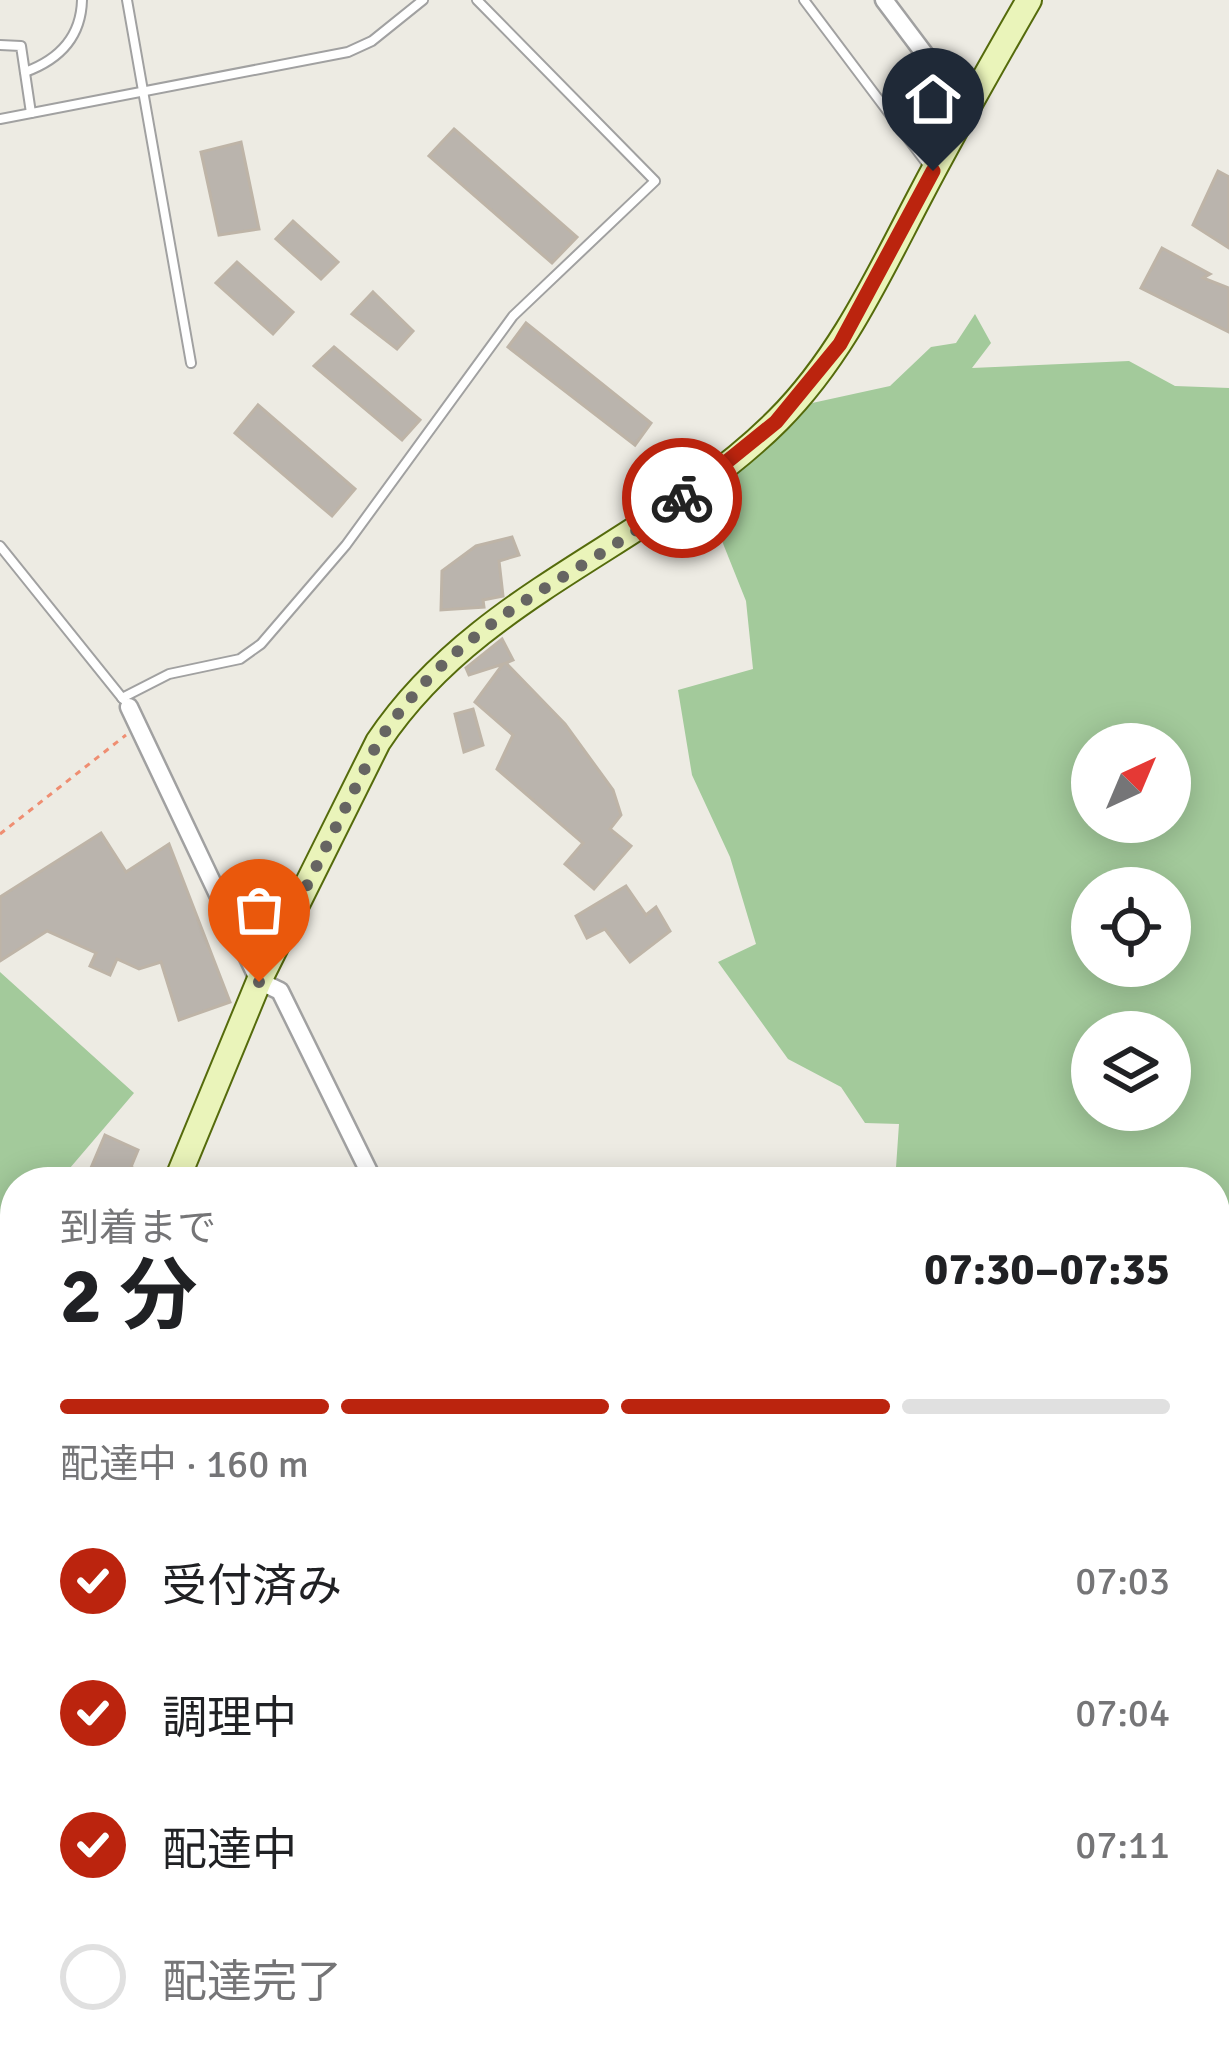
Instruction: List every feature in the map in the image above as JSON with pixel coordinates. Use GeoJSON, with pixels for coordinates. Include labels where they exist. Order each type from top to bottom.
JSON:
{"type":"FeatureCollection","features":[{"type":"Feature","properties":{"kind":"street"},"geometry":{"type":"LineString","coordinates":[[884,0],[966,109]]}},
{"type":"Feature","properties":{"kind":"street"},"geometry":{"type":"LineString","coordinates":[[182,1167],[259,982],[378,742],[403,705],[492,619],[617,544],[776,422],[840,344],[1029,0]]}},
{"type":"Feature","properties":{"kind":"street"},"geometry":{"type":"LineString","coordinates":[[126,702],[259,982],[280,992],[367,1167]]}},
{"type":"Feature","properties":{"kind":"lane"},"geometry":{"type":"LineString","coordinates":[[25,72],[52,62],[73,37],[82,0]]}},
{"type":"Feature","properties":{"kind":"lane"},"geometry":{"type":"LineString","coordinates":[[127,0],[191,363]]}},
{"type":"Feature","properties":{"kind":"lane"},"geometry":{"type":"LineString","coordinates":[[0,119],[348,52],[372,41],[423,0]]}},
{"type":"Feature","properties":{"kind":"lane"},"geometry":{"type":"LineString","coordinates":[[0,546],[126,702],[169,674],[240,658],[261,644],[346,545],[513,316],[655,181],[477,0]]}},
{"type":"Feature","properties":{"kind":"lane"},"geometry":{"type":"LineString","coordinates":[[803,0],[933,171]]}},
{"type":"Feature","properties":{"kind":"lane"},"geometry":{"type":"LineString","coordinates":[[0,45],[21,46],[31,113]]}},
{"type":"Feature","properties":{"kind":"path"},"geometry":{"type":"LineString","coordinates":[[0,833],[140,724]]}},
{"type":"Feature","properties":{"kind":"green space"},"geometry":{"type":"Polygon","coordinates":[[[975,314],[991,343],[972,368],[1129,361],[1175,386],[1229,388],[1229,1167],[896,1167],[899,1124],[865,1123],[841,1087],[788,1059],[718,962],[756,944],[730,857],[692,775],[678,690],[753,669],[746,601],[704,496],[803,405],[890,386],[931,347],[956,343],[975,314]]]}},
{"type":"Feature","properties":{"kind":"green space"},"geometry":{"type":"Polygon","coordinates":[[[0,972],[134,1093],[71,1167],[0,1167],[0,972]]]}},
{"type":"Feature","properties":{"kind":"building"},"geometry":{"type":"Polygon","coordinates":[[[454,129],[577,237],[552,263],[429,156],[454,129]]]}},
{"type":"Feature","properties":{"kind":"building"},"geometry":{"type":"Polygon","coordinates":[[[241,142],[259,229],[219,235],[201,152],[241,142]]]}},
{"type":"Feature","properties":{"kind":"building"},"geometry":{"type":"Polygon","coordinates":[[[1218,171],[1229,177],[1229,248],[1193,225],[1218,171]]]}},
{"type":"Feature","properties":{"kind":"building"},"geometry":{"type":"Polygon","coordinates":[[[293,221],[338,262],[321,279],[276,239],[293,221]]]}},
{"type":"Feature","properties":{"kind":"building"},"geometry":{"type":"Polygon","coordinates":[[[1162,248],[1210,274],[1203,278],[1229,288],[1229,332],[1141,288],[1162,248]]]}},
{"type":"Feature","properties":{"kind":"building"},"geometry":{"type":"Polygon","coordinates":[[[237,262],[293,312],[273,334],[216,283],[237,262]]]}},
{"type":"Feature","properties":{"kind":"building"},"geometry":{"type":"Polygon","coordinates":[[[373,292],[413,331],[397,349],[352,314],[373,292]]]}},
{"type":"Feature","properties":{"kind":"building"},"geometry":{"type":"Polygon","coordinates":[[[526,323],[651,423],[635,445],[508,347],[526,323]]]}},
{"type":"Feature","properties":{"kind":"building"},"geometry":{"type":"Polygon","coordinates":[[[334,347],[420,420],[402,440],[314,366],[334,347]]]}},
{"type":"Feature","properties":{"kind":"building"},"geometry":{"type":"Polygon","coordinates":[[[258,405],[355,489],[332,516],[235,433],[258,405]]]}},
{"type":"Feature","properties":{"kind":"building"},"geometry":{"type":"Polygon","coordinates":[[[512,537],[519,555],[499,561],[503,596],[483,600],[484,607],[441,610],[442,571],[476,546],[512,537]]]}},
{"type":"Feature","properties":{"kind":"building"},"geometry":{"type":"Polygon","coordinates":[[[502,639],[513,660],[506,663],[565,724],[613,790],[621,815],[610,829],[631,846],[594,889],[565,864],[583,843],[497,769],[513,735],[475,702],[503,664],[469,675],[466,668],[502,639]]]}},
{"type":"Feature","properties":{"kind":"building"},"geometry":{"type":"Polygon","coordinates":[[[473,709],[483,745],[464,752],[455,714],[473,709]]]}},
{"type":"Feature","properties":{"kind":"building"},"geometry":{"type":"Polygon","coordinates":[[[101,833],[126,872],[169,844],[230,1002],[179,1020],[161,962],[139,969],[117,959],[110,975],[90,966],[96,953],[47,931],[0,961],[0,897],[101,833]]]}},
{"type":"Feature","properties":{"kind":"building"},"geometry":{"type":"Polygon","coordinates":[[[626,886],[646,915],[656,907],[670,931],[630,962],[605,929],[587,938],[576,916],[626,886]]]}},
{"type":"Feature","properties":{"kind":"building"},"geometry":{"type":"Polygon","coordinates":[[[105,1135],[138,1150],[131,1167],[91,1167],[105,1135]]]}},
{"type":"Feature","properties":{"kind":"way so far"},"geometry":{"type":"LineString","coordinates":[[259,982],[378,742],[403,705],[492,619],[617,544],[682,498]]}},
{"type":"Feature","properties":{"kind":"route"},"geometry":{"type":"LineString","coordinates":[[682,498],[776,422],[840,344],[933,171]]}}]}
